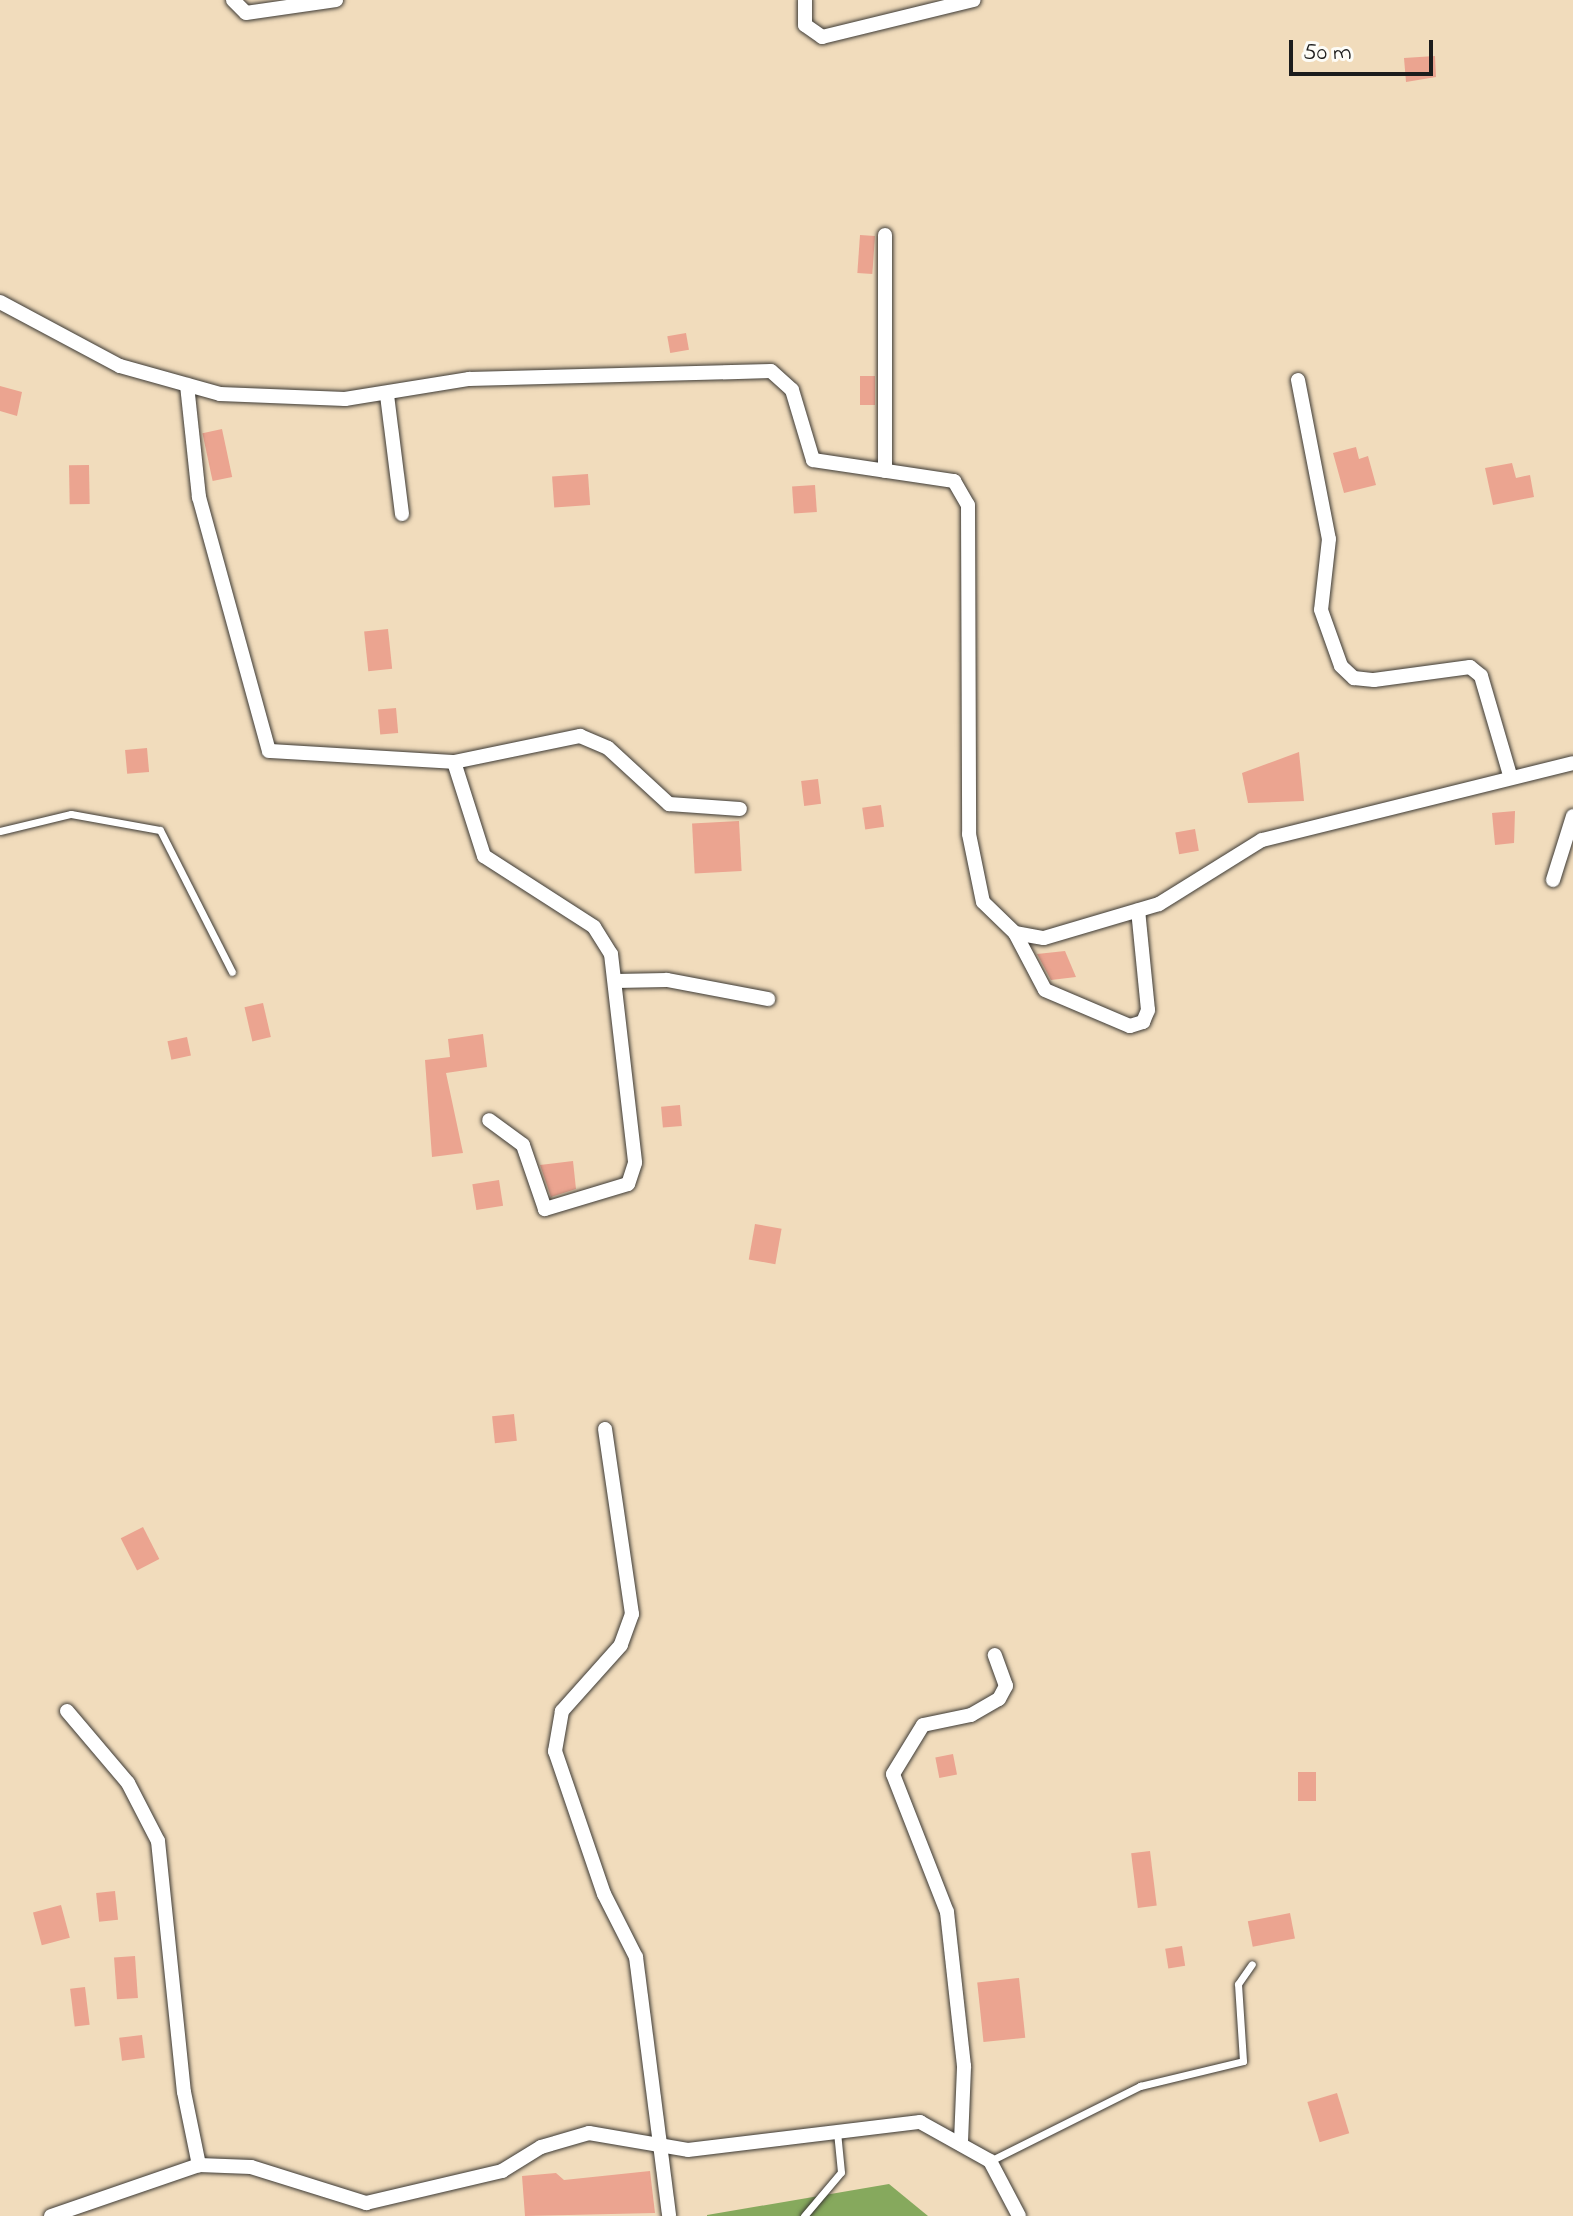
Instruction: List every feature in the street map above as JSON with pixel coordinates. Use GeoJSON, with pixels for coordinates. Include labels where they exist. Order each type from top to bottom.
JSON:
{"type":"FeatureCollection","features":[{"type":"Feature","properties":{"kind":"street"},"geometry":{"type":"LineString","coordinates":[[233,0],[246,13],[336,0]]}},
{"type":"Feature","properties":{"kind":"street"},"geometry":{"type":"LineString","coordinates":[[805,0],[805,25],[822,37],[974,0]]}},
{"type":"Feature","properties":{"kind":"street"},"geometry":{"type":"LineString","coordinates":[[885,235],[885,471]]}},
{"type":"Feature","properties":{"kind":"street"},"geometry":{"type":"LineString","coordinates":[[0,302],[120,366],[220,394],[387,395],[469,379],[771,371],[792,390],[813,460],[954,481],[968,505],[969,834],[983,902],[1015,933],[1045,990],[1130,1026],[1143,1022],[1148,1010],[1138,910]]}},
{"type":"Feature","properties":{"kind":"street"},"geometry":{"type":"LineString","coordinates":[[1298,380],[1329,539],[1321,610],[1341,666],[1354,678],[1374,680],[1470,667],[1481,676],[1510,775]]}},
{"type":"Feature","properties":{"kind":"street"},"geometry":{"type":"LineString","coordinates":[[187,385],[199,497],[269,751],[454,762],[580,736],[608,748],[651,795],[669,804],[740,809]]}},
{"type":"Feature","properties":{"kind":"street"},"geometry":{"type":"LineString","coordinates":[[387,395],[402,514]]}},
{"type":"Feature","properties":{"kind":"street"},"geometry":{"type":"LineString","coordinates":[[454,762],[484,856],[604,937],[616,981],[635,1163],[628,1184],[545,1209],[523,1145],[489,1120]]}},
{"type":"Feature","properties":{"kind":"street"},"geometry":{"type":"LineString","coordinates":[[1015,933],[1044,938],[1138,910],[1192,887],[1262,840],[1510,775],[1573,763]]}},
{"type":"Feature","properties":{"kind":"street"},"geometry":{"type":"LineString","coordinates":[[1553,880],[1573,816]]}},
{"type":"Feature","properties":{"kind":"street"},"geometry":{"type":"LineString","coordinates":[[616,981],[667,980],[768,999]]}},
{"type":"Feature","properties":{"kind":"street"},"geometry":{"type":"LineString","coordinates":[[605,1429],[632,1614],[621,1645],[562,1711],[555,1751],[604,1894],[636,1957],[669,2216]]}},
{"type":"Feature","properties":{"kind":"street"},"geometry":{"type":"LineString","coordinates":[[961,2142],[964,2066],[947,1912],[893,1774],[923,1725],[999,1699],[1006,1686],[995,1655]]}},
{"type":"Feature","properties":{"kind":"street"},"geometry":{"type":"LineString","coordinates":[[67,1711],[128,1783],[158,1841],[182,2077],[199,2165]]}},
{"type":"Feature","properties":{"kind":"street"},"geometry":{"type":"LineString","coordinates":[[51,2216],[199,2165],[251,2167],[366,2203],[502,2171],[541,2147],[589,2133],[688,2150],[920,2122],[961,2142],[990,2161],[1019,2216]]}},
{"type":"Feature","properties":{"kind":"lane"},"geometry":{"type":"LineString","coordinates":[[0,831],[71,814],[160,830],[232,972]]}},
{"type":"Feature","properties":{"kind":"lane"},"geometry":{"type":"LineString","coordinates":[[990,2161],[1140,2086],[1243,2061],[1238,1984],[1252,1964]]}},
{"type":"Feature","properties":{"kind":"lane"},"geometry":{"type":"LineString","coordinates":[[804,2216],[841,2172],[837,2132]]}},
{"type":"Feature","properties":{"kind":"green space"},"geometry":{"type":"Polygon","coordinates":[[[889,2184],[928,2216],[707,2216],[707,2215],[889,2184]]]}},
{"type":"Feature","properties":{"kind":"building"},"geometry":{"type":"Polygon","coordinates":[[[1435,56],[1436,77],[1406,82],[1404,58],[1435,56]]]}},
{"type":"Feature","properties":{"kind":"building"},"geometry":{"type":"Polygon","coordinates":[[[860,235],[875,236],[872,274],[857,273],[860,235]]]}},
{"type":"Feature","properties":{"kind":"building"},"geometry":{"type":"Polygon","coordinates":[[[686,333],[689,350],[670,353],[667,336],[686,333]]]}},
{"type":"Feature","properties":{"kind":"building"},"geometry":{"type":"Polygon","coordinates":[[[860,376],[875,376],[875,405],[860,405],[860,376]]]}},
{"type":"Feature","properties":{"kind":"building"},"geometry":{"type":"Polygon","coordinates":[[[0,386],[22,392],[17,416],[0,411],[0,386]]]}},
{"type":"Feature","properties":{"kind":"building"},"geometry":{"type":"Polygon","coordinates":[[[222,429],[232,477],[213,481],[202,433],[222,429]]]}},
{"type":"Feature","properties":{"kind":"building"},"geometry":{"type":"Polygon","coordinates":[[[1356,447],[1359,459],[1368,456],[1376,485],[1344,493],[1333,453],[1356,447]]]}},
{"type":"Feature","properties":{"kind":"building"},"geometry":{"type":"Polygon","coordinates":[[[1512,463],[1516,478],[1530,475],[1534,497],[1493,505],[1485,468],[1512,463]]]}},
{"type":"Feature","properties":{"kind":"building"},"geometry":{"type":"Polygon","coordinates":[[[69,465],[89,465],[90,504],[70,504],[69,465]]]}},
{"type":"Feature","properties":{"kind":"building"},"geometry":{"type":"Polygon","coordinates":[[[588,474],[590,505],[554,507],[552,477],[588,474]]]}},
{"type":"Feature","properties":{"kind":"building"},"geometry":{"type":"Polygon","coordinates":[[[815,485],[817,512],[794,514],[792,487],[815,485]]]}},
{"type":"Feature","properties":{"kind":"building"},"geometry":{"type":"Polygon","coordinates":[[[388,629],[392,669],[368,671],[364,632],[388,629]]]}},
{"type":"Feature","properties":{"kind":"building"},"geometry":{"type":"Polygon","coordinates":[[[396,708],[398,733],[380,734],[378,710],[396,708]]]}},
{"type":"Feature","properties":{"kind":"building"},"geometry":{"type":"Polygon","coordinates":[[[147,748],[149,772],[127,774],[125,750],[147,748]]]}},
{"type":"Feature","properties":{"kind":"building"},"geometry":{"type":"Polygon","coordinates":[[[1299,752],[1304,801],[1248,803],[1242,773],[1299,752]]]}},
{"type":"Feature","properties":{"kind":"building"},"geometry":{"type":"Polygon","coordinates":[[[818,779],[821,804],[804,806],[801,781],[818,779]]]}},
{"type":"Feature","properties":{"kind":"building"},"geometry":{"type":"Polygon","coordinates":[[[881,805],[884,827],[865,829],[862,808],[881,805]]]}},
{"type":"Feature","properties":{"kind":"building"},"geometry":{"type":"Polygon","coordinates":[[[1515,811],[1514,843],[1495,845],[1492,813],[1515,811]]]}},
{"type":"Feature","properties":{"kind":"building"},"geometry":{"type":"Polygon","coordinates":[[[739,821],[742,871],[695,873],[692,823],[739,821]]]}},
{"type":"Feature","properties":{"kind":"building"},"geometry":{"type":"Polygon","coordinates":[[[1195,829],[1199,851],[1179,854],[1175,832],[1195,829]]]}},
{"type":"Feature","properties":{"kind":"building"},"geometry":{"type":"Polygon","coordinates":[[[1065,951],[1076,977],[1051,980],[1037,954],[1065,951]]]}},
{"type":"Feature","properties":{"kind":"building"},"geometry":{"type":"Polygon","coordinates":[[[263,1003],[271,1037],[252,1041],[244,1007],[263,1003]]]}},
{"type":"Feature","properties":{"kind":"building"},"geometry":{"type":"Polygon","coordinates":[[[483,1034],[487,1067],[446,1073],[463,1153],[432,1157],[425,1060],[450,1057],[448,1039],[483,1034]]]}},
{"type":"Feature","properties":{"kind":"building"},"geometry":{"type":"Polygon","coordinates":[[[187,1037],[191,1056],[171,1060],[167,1041],[187,1037]]]}},
{"type":"Feature","properties":{"kind":"building"},"geometry":{"type":"Polygon","coordinates":[[[680,1105],[682,1126],[663,1128],[661,1107],[680,1105]]]}},
{"type":"Feature","properties":{"kind":"building"},"geometry":{"type":"Polygon","coordinates":[[[573,1161],[576,1189],[551,1197],[540,1165],[573,1161]]]}},
{"type":"Feature","properties":{"kind":"building"},"geometry":{"type":"Polygon","coordinates":[[[499,1180],[503,1206],[476,1210],[472,1184],[499,1180]]]}},
{"type":"Feature","properties":{"kind":"building"},"geometry":{"type":"Polygon","coordinates":[[[755,1224],[782,1229],[775,1264],[749,1259],[755,1224]]]}},
{"type":"Feature","properties":{"kind":"building"},"geometry":{"type":"Polygon","coordinates":[[[514,1414],[517,1441],[495,1443],[492,1416],[514,1414]]]}},
{"type":"Feature","properties":{"kind":"building"},"geometry":{"type":"Polygon","coordinates":[[[143,1527],[159,1559],[137,1570],[121,1538],[143,1527]]]}},
{"type":"Feature","properties":{"kind":"building"},"geometry":{"type":"Polygon","coordinates":[[[953,1754],[957,1775],[939,1778],[935,1757],[953,1754]]]}},
{"type":"Feature","properties":{"kind":"building"},"geometry":{"type":"Polygon","coordinates":[[[1298,1772],[1316,1772],[1316,1801],[1298,1801],[1298,1772]]]}},
{"type":"Feature","properties":{"kind":"building"},"geometry":{"type":"Polygon","coordinates":[[[1150,1851],[1157,1906],[1138,1908],[1131,1853],[1150,1851]]]}},
{"type":"Feature","properties":{"kind":"building"},"geometry":{"type":"Polygon","coordinates":[[[115,1891],[118,1920],[99,1922],[96,1893],[115,1891]]]}},
{"type":"Feature","properties":{"kind":"building"},"geometry":{"type":"Polygon","coordinates":[[[61,1905],[70,1938],[42,1945],[33,1913],[61,1905]]]}},
{"type":"Feature","properties":{"kind":"building"},"geometry":{"type":"Polygon","coordinates":[[[1290,1913],[1295,1939],[1253,1947],[1248,1921],[1290,1913]]]}},
{"type":"Feature","properties":{"kind":"building"},"geometry":{"type":"Polygon","coordinates":[[[1182,1946],[1185,1966],[1168,1968],[1165,1949],[1182,1946]]]}},
{"type":"Feature","properties":{"kind":"building"},"geometry":{"type":"Polygon","coordinates":[[[135,1956],[138,1998],[117,1999],[114,1957],[135,1956]]]}},
{"type":"Feature","properties":{"kind":"building"},"geometry":{"type":"Polygon","coordinates":[[[1019,1978],[1025,2038],[984,2042],[977,1982],[1019,1978]]]}},
{"type":"Feature","properties":{"kind":"building"},"geometry":{"type":"Polygon","coordinates":[[[85,1987],[90,2025],[75,2027],[70,1989],[85,1987]]]}},
{"type":"Feature","properties":{"kind":"building"},"geometry":{"type":"Polygon","coordinates":[[[142,2035],[145,2058],[122,2061],[119,2038],[142,2035]]]}},
{"type":"Feature","properties":{"kind":"building"},"geometry":{"type":"Polygon","coordinates":[[[1337,2093],[1349,2133],[1320,2142],[1307,2102],[1337,2093]]]}},
{"type":"Feature","properties":{"kind":"building"},"geometry":{"type":"Polygon","coordinates":[[[650,2171],[655,2213],[525,2216],[522,2176],[556,2173],[564,2180],[650,2171]]]}}]}
